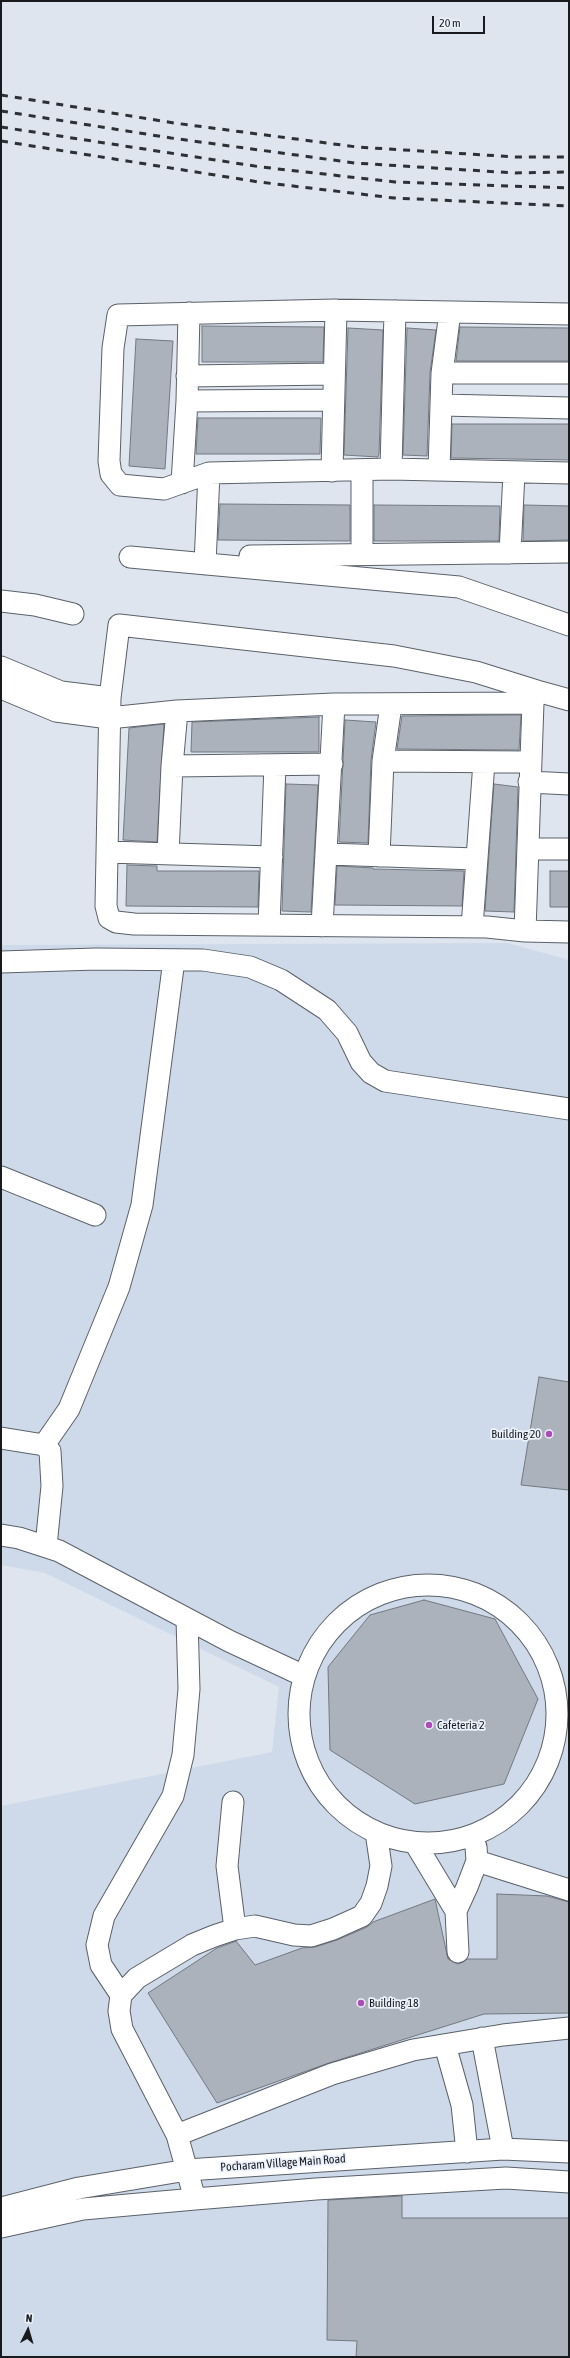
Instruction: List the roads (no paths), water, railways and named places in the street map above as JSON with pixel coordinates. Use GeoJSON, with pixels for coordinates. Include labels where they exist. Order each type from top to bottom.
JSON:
{"type":"FeatureCollection","features":[{"type":"Feature","properties":{"kind":"street"},"geometry":{"type":"LineString","coordinates":[[332,471],[333,374],[336,310]]}},
{"type":"Feature","properties":{"kind":"street"},"geometry":{"type":"LineString","coordinates":[[569,314],[336,310],[118,315],[113,348],[109,461],[111,474],[120,485],[134,488],[164,489],[209,473],[391,469],[514,473],[569,473]]}},
{"type":"Feature","properties":{"kind":"street"},"geometry":{"type":"LineString","coordinates":[[391,469],[395,311]]}},
{"type":"Feature","properties":{"kind":"street"},"geometry":{"type":"LineString","coordinates":[[439,470],[442,373],[450,312]]}},
{"type":"Feature","properties":{"kind":"street"},"geometry":{"type":"LineString","coordinates":[[182,483],[187,401],[189,313]]}},
{"type":"Feature","properties":{"kind":"street"},"geometry":{"type":"LineString","coordinates":[[442,373],[569,372]]}},
{"type":"Feature","properties":{"kind":"street"},"geometry":{"type":"LineString","coordinates":[[187,376],[333,374]]}},
{"type":"Feature","properties":{"kind":"street"},"geometry":{"type":"LineString","coordinates":[[187,401],[333,400]]}},
{"type":"Feature","properties":{"kind":"street"},"geometry":{"type":"LineString","coordinates":[[442,405],[569,408]]}},
{"type":"Feature","properties":{"kind":"street"},"geometry":{"type":"LineString","coordinates":[[362,470],[362,554]]}},
{"type":"Feature","properties":{"kind":"street"},"geometry":{"type":"LineString","coordinates":[[205,564],[209,473]]}},
{"type":"Feature","properties":{"kind":"street"},"geometry":{"type":"LineString","coordinates":[[510,553],[514,473]]}},
{"type":"Feature","properties":{"kind":"street"},"geometry":{"type":"LineString","coordinates":[[238,557],[569,552]]}},
{"type":"Feature","properties":{"kind":"street"},"geometry":{"type":"LineString","coordinates":[[130,557],[459,587],[569,625]]}},
{"type":"Feature","properties":{"kind":"street"},"geometry":{"type":"LineString","coordinates":[[1,601],[34,605],[72,614]]}},
{"type":"Feature","properties":{"kind":"street"},"geometry":{"type":"LineString","coordinates":[[535,697],[476,672],[394,656],[119,625],[110,708],[106,906],[109,918],[116,922],[472,927],[525,931],[569,932]]}},
{"type":"Feature","properties":{"kind":"street"},"geometry":{"type":"LineString","coordinates":[[1,667],[62,692],[110,708]]}},
{"type":"Feature","properties":{"kind":"street"},"geometry":{"type":"LineString","coordinates":[[1,688],[56,711],[110,708],[177,711],[334,704],[391,705],[535,697],[569,700]]}},
{"type":"Feature","properties":{"kind":"street"},"geometry":{"type":"LineString","coordinates":[[525,931],[530,772],[535,697]]}},
{"type":"Feature","properties":{"kind":"street"},"geometry":{"type":"LineString","coordinates":[[322,926],[332,764],[334,704]]}},
{"type":"Feature","properties":{"kind":"street"},"geometry":{"type":"LineString","coordinates":[[379,856],[383,761],[391,705]]}},
{"type":"Feature","properties":{"kind":"street"},"geometry":{"type":"LineString","coordinates":[[168,854],[172,766],[177,711]]}},
{"type":"Feature","properties":{"kind":"street"},"geometry":{"type":"LineString","coordinates":[[383,761],[484,762],[530,772],[569,784]]}},
{"type":"Feature","properties":{"kind":"street"},"geometry":{"type":"LineString","coordinates":[[472,927],[484,762]]}},
{"type":"Feature","properties":{"kind":"street"},"geometry":{"type":"LineString","coordinates":[[172,766],[332,764]]}},
{"type":"Feature","properties":{"kind":"street"},"geometry":{"type":"LineString","coordinates":[[269,925],[275,765]]}},
{"type":"Feature","properties":{"kind":"street"},"geometry":{"type":"LineString","coordinates":[[528,849],[569,849]]}},
{"type":"Feature","properties":{"kind":"street"},"geometry":{"type":"LineString","coordinates":[[107,852],[272,857]]}},
{"type":"Feature","properties":{"kind":"street"},"geometry":{"type":"LineString","coordinates":[[327,854],[476,859]]}},
{"type":"Feature","properties":{"kind":"street"},"geometry":{"type":"LineString","coordinates":[[1,962],[96,959],[174,960],[226,962],[250,967],[281,980],[327,1010],[338,1020],[347,1032],[361,1062],[371,1073],[384,1081],[569,1109]]}},
{"type":"Feature","properties":{"kind":"street"},"geometry":{"type":"LineString","coordinates":[[44,1445],[69,1410],[119,1287],[142,1205],[174,960]]}},
{"type":"Feature","properties":{"kind":"street"},"geometry":{"type":"LineString","coordinates":[[1,1177],[95,1215]]}},
{"type":"Feature","properties":{"kind":"street"},"geometry":{"type":"LineString","coordinates":[[1,1438],[44,1445],[50,1451],[52,1462],[52,1486],[46,1546]]}},
{"type":"Feature","properties":{"kind":"street"},"geometry":{"type":"LineString","coordinates":[[1,1535],[19,1538],[46,1546],[187,1619],[304,1676]]}},
{"type":"Feature","properties":{"kind":"street"},"geometry":{"type":"LineString","coordinates":[[423,1586],[455,1588],[490,1602],[506,1612],[533,1639],[546,1661],[556,1691],[557,1729],[561,1749],[524,1800],[510,1814],[475,1835],[442,1842],[415,1842],[376,1832],[344,1812],[330,1799],[310,1768],[300,1732],[299,1707],[304,1676],[311,1658],[324,1637],[347,1614],[362,1603],[398,1589],[423,1586]]}},
{"type":"Feature","properties":{"kind":"street"},"geometry":{"type":"LineString","coordinates":[[121,1995],[101,1965],[97,1945],[104,1916],[173,1796],[183,1755],[189,1690],[187,1619]]}},
{"type":"Feature","properties":{"kind":"street"},"geometry":{"type":"LineString","coordinates":[[233,1802],[227,1866],[235,1929]]}},
{"type":"Feature","properties":{"kind":"street"},"geometry":{"type":"LineString","coordinates":[[195,2199],[177,2135],[122,2029],[119,2011],[121,1995],[137,1978],[186,1949],[235,1929],[255,1926],[294,1935],[311,1936],[333,1929],[362,1916],[370,1903],[377,1886],[381,1866],[376,1832]]}},
{"type":"Feature","properties":{"kind":"street"},"geometry":{"type":"LineString","coordinates":[[456,1911],[468,1887],[476,1861],[475,1835]]}},
{"type":"Feature","properties":{"kind":"street"},"geometry":{"type":"LineString","coordinates":[[415,1842],[456,1911],[458,1952]]}},
{"type":"Feature","properties":{"kind":"street"},"geometry":{"type":"LineString","coordinates":[[476,1861],[569,1890]]}},
{"type":"Feature","properties":{"kind":"street"},"geometry":{"type":"LineString","coordinates":[[177,2135],[332,2074],[413,2050],[482,2038],[569,2028]]}},
{"type":"Feature","properties":{"kind":"street"},"geometry":{"type":"LineString","coordinates":[[482,2038],[503,2149]]}},
{"type":"Feature","properties":{"kind":"street"},"geometry":{"type":"LineString","coordinates":[[445,2045],[462,2105],[467,2152]]}},
{"type":"Feature","properties":{"kind":"street","name":"Pocharam Village Main Road"},"geometry":{"type":"LineString","coordinates":[[1,2208],[79,2188],[188,2170],[503,2149],[569,2152]]}},
{"type":"Feature","properties":{"kind":"street"},"geometry":{"type":"LineString","coordinates":[[1,2227],[82,2209],[316,2189],[506,2178],[569,2182]]}},
{"type":"Feature","properties":{"kind":"railway"},"geometry":{"type":"LineString","coordinates":[[1,95],[174,123],[357,147],[516,157],[569,157]]}},
{"type":"Feature","properties":{"kind":"railway"},"geometry":{"type":"LineString","coordinates":[[1,111],[171,138],[355,163],[515,173],[569,172]]}},
{"type":"Feature","properties":{"kind":"railway"},"geometry":{"type":"LineString","coordinates":[[1,127],[261,167],[395,182],[569,188]]}},
{"type":"Feature","properties":{"kind":"railway"},"geometry":{"type":"LineString","coordinates":[[1,141],[259,182],[394,198],[569,206]]}},
{"type":"Feature","properties":{"kind":"place","name":"Building 20"},"geometry":{"type":"Point","coordinates":[549,1434]}},
{"type":"Feature","properties":{"kind":"place","name":"Cafeteria 2"},"geometry":{"type":"Point","coordinates":[429,1725]}},
{"type":"Feature","properties":{"kind":"place","name":"Building 18"},"geometry":{"type":"Point","coordinates":[361,2003]}}]}
